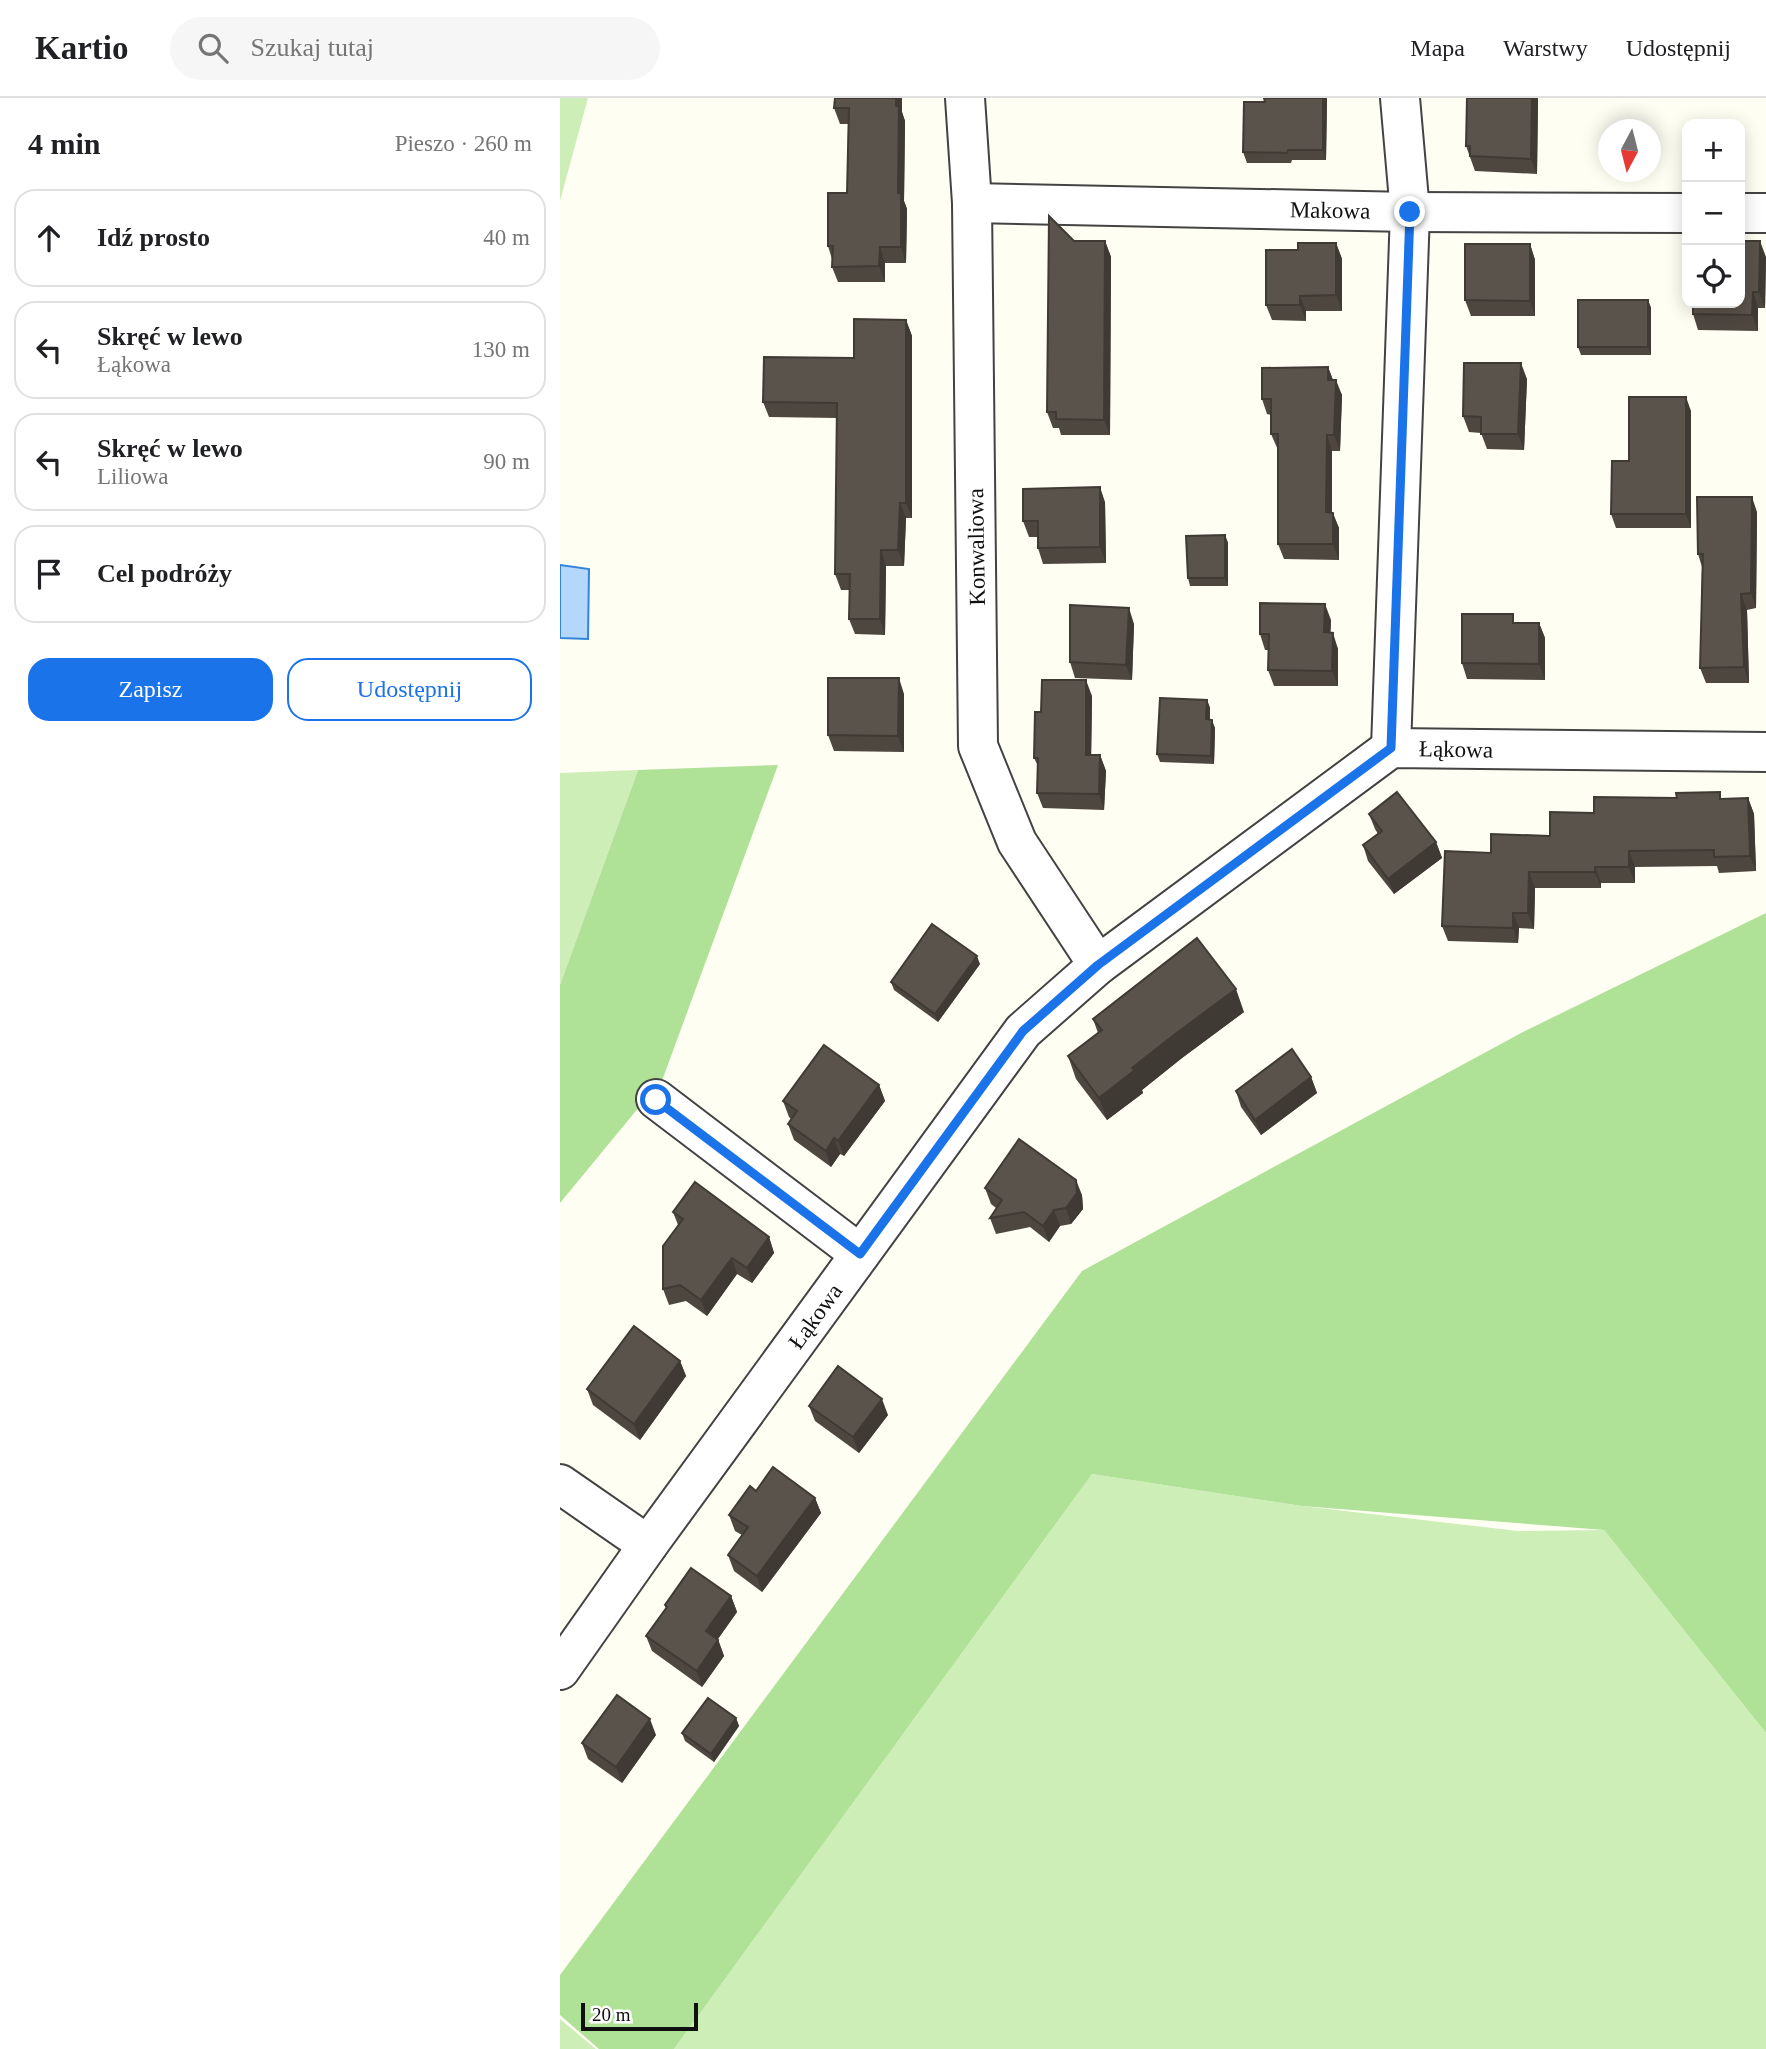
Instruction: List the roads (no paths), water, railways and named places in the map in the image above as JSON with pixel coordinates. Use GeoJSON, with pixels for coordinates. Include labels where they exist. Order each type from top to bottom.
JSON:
{"type":"FeatureCollection","features":[{"type":"Feature","properties":{"kind":"street","name":"Konwaliowa"},"geometry":{"type":"LineString","coordinates":[[965,98],[972,203],[978,746],[1017,842],[1098,965]]}},
{"type":"Feature","properties":{"kind":"street"},"geometry":{"type":"LineString","coordinates":[[1391,748],[1410,212],[1400,98]]}},
{"type":"Feature","properties":{"kind":"street","name":"Makowa"},"geometry":{"type":"LineString","coordinates":[[972,203],[1410,212],[1682,213]]}},
{"type":"Feature","properties":{"kind":"street"},"geometry":{"type":"LineString","coordinates":[[1745,213],[1766,214]]}},
{"type":"Feature","properties":{"kind":"street","name":"Łąkowa"},"geometry":{"type":"LineString","coordinates":[[560,1670],[1023,1031],[1098,965],[1391,748],[1766,752]]}},
{"type":"Feature","properties":{"kind":"street"},"geometry":{"type":"LineString","coordinates":[[656,1100],[860,1254]]}},
{"type":"Feature","properties":{"kind":"street"},"geometry":{"type":"LineString","coordinates":[[560,1484],[648,1545]]}},
{"type":"Feature","properties":{"kind":"water"},"geometry":{"type":"Polygon","coordinates":[[[560,565],[589,569],[588,639],[560,638],[560,565]]]}}]}
